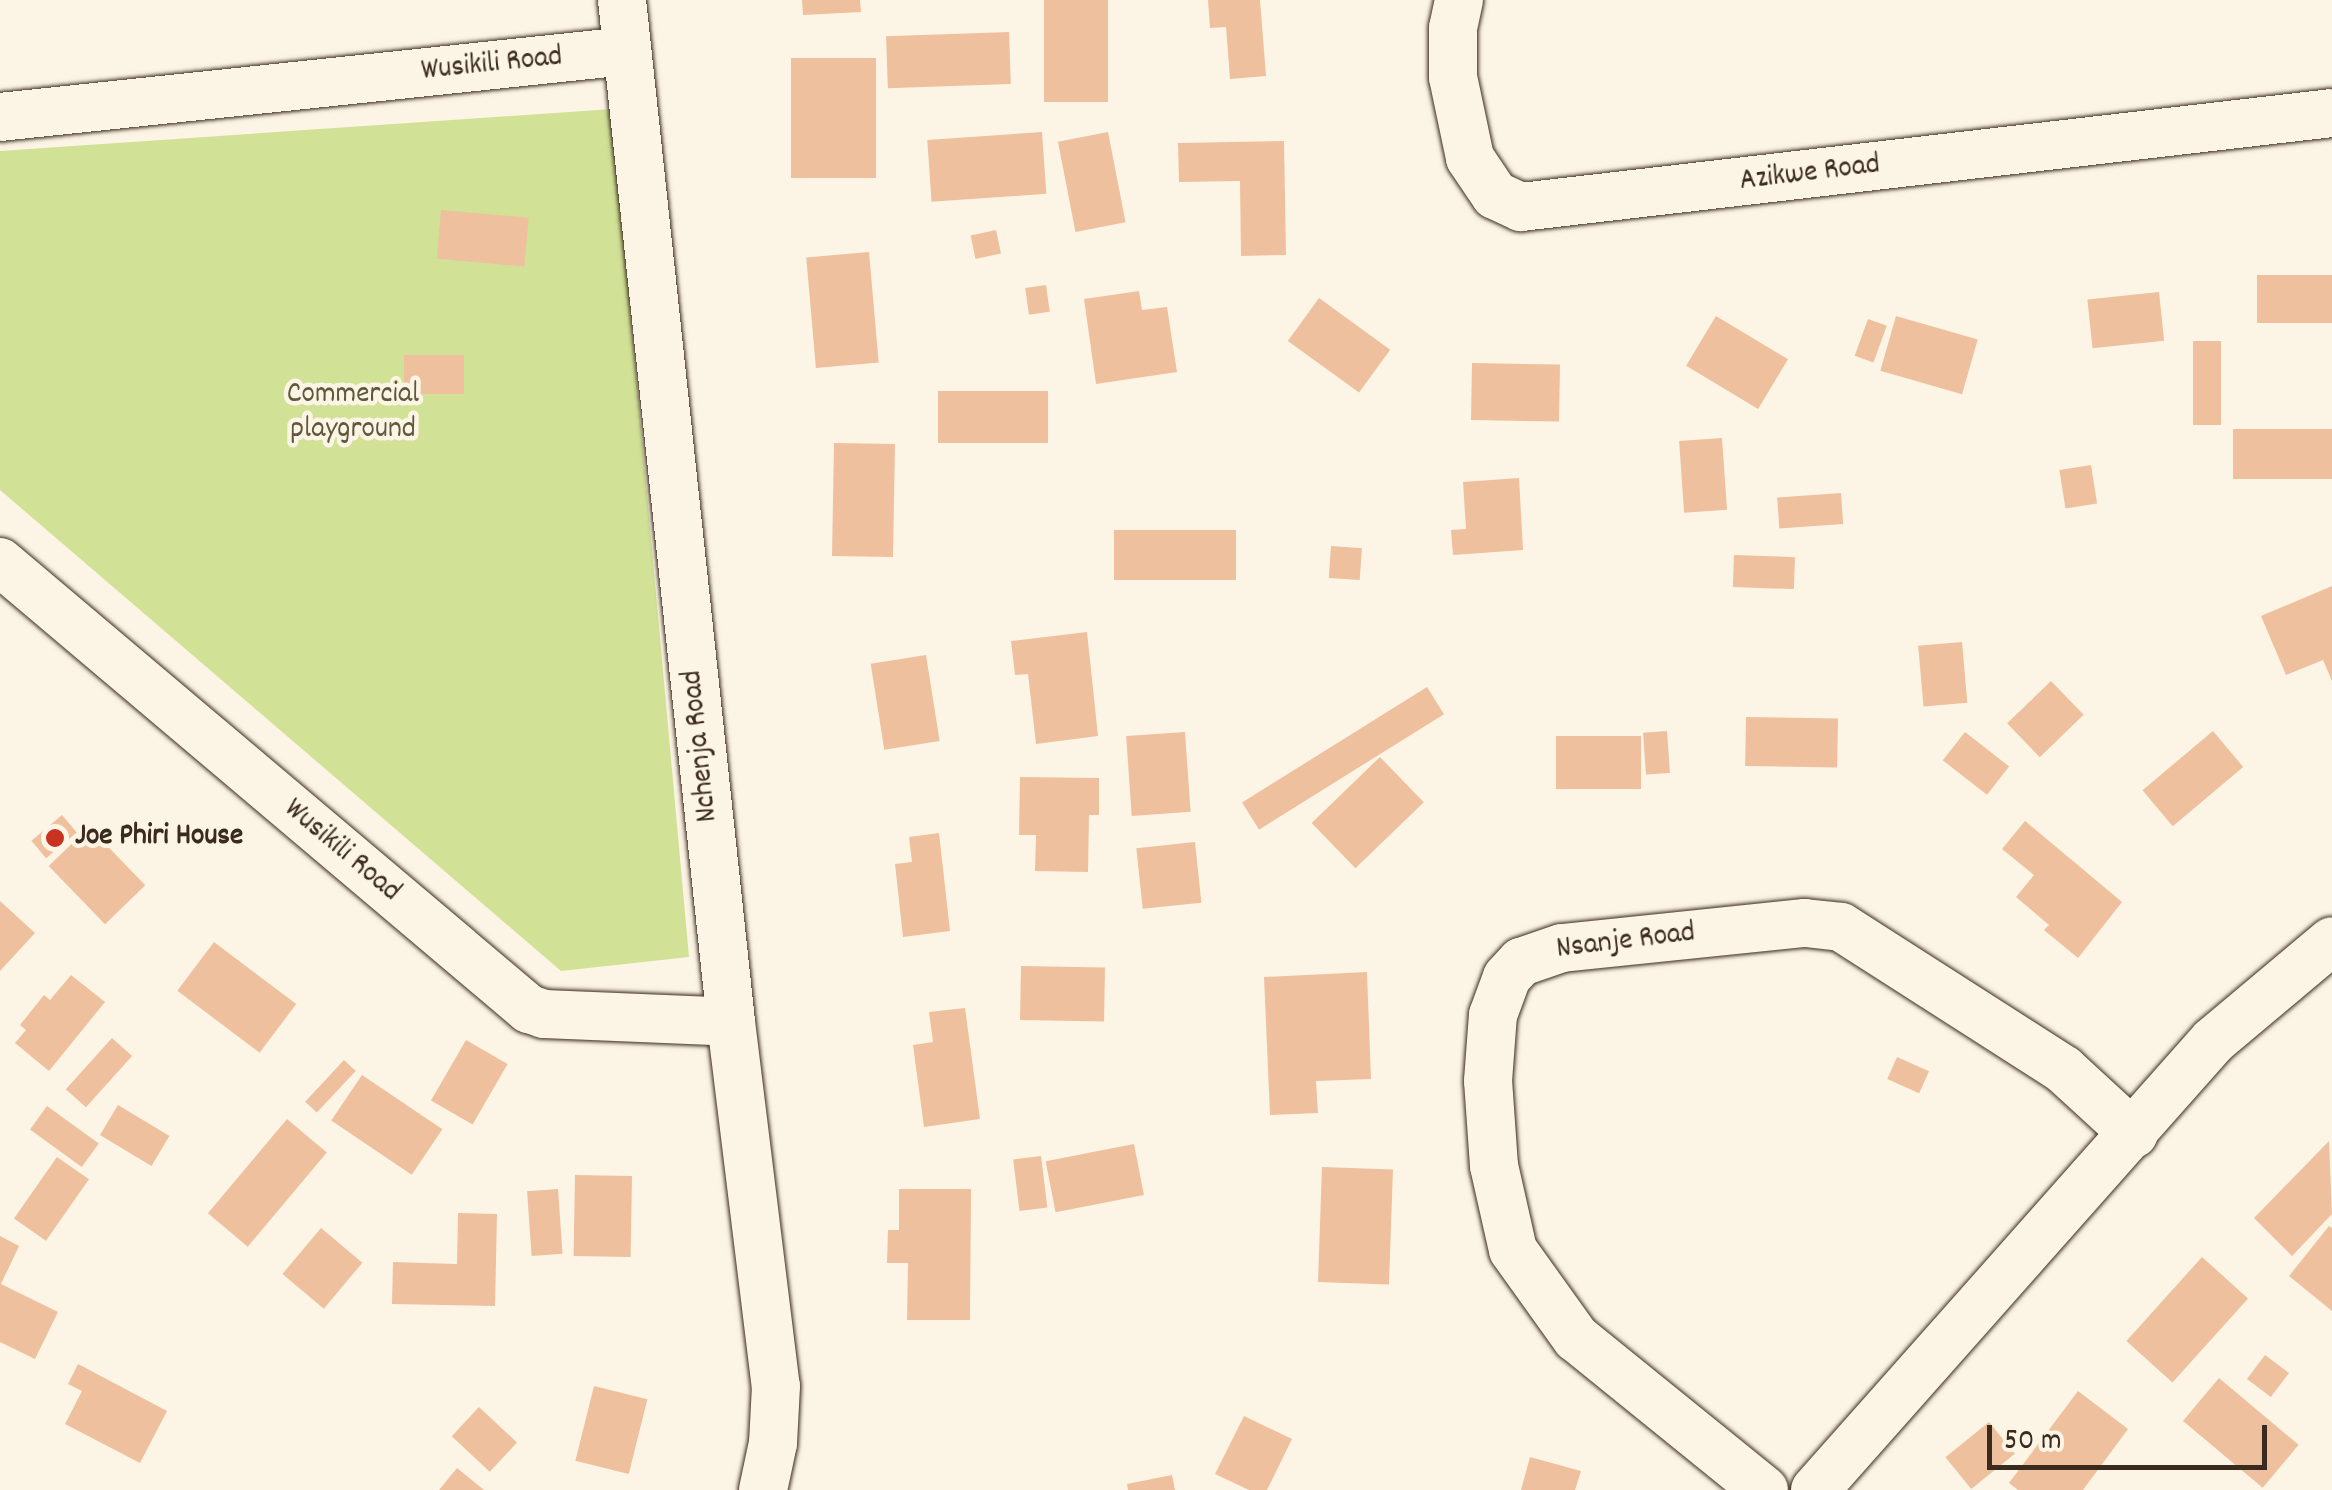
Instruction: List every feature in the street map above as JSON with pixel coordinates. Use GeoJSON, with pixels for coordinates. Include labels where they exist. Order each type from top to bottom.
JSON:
{"type":"FeatureCollection","features":[{"type":"Feature","properties":{"kind":"street","name":"Nchenja Road"},"geometry":{"type":"LineString","coordinates":[[622,0],[732,1022],[776,1386],[774,1430],[763,1490]]}},
{"type":"Feature","properties":{"kind":"street","name":"Azikwe Road"},"geometry":{"type":"LineString","coordinates":[[1459,0],[1454,28],[1454,77],[1470,158],[1495,195],[1521,207],[2332,113]]}},
{"type":"Feature","properties":{"kind":"street","name":"Wusikili Road"},"geometry":{"type":"LineString","coordinates":[[0,117],[627,52]]}},
{"type":"Feature","properties":{"kind":"street","name":"Wusikili Road"},"geometry":{"type":"LineString","coordinates":[[0,562],[530,1009],[544,1014],[732,1022]]}},
{"type":"Feature","properties":{"kind":"street","name":"Nsanje Road"},"geometry":{"type":"LineString","coordinates":[[1764,1490],[1576,1338],[1512,1250],[1494,1166],[1488,1081],[1493,1015],[1507,978],[1521,962],[1562,948],[1805,923],[1840,927],[2062,1069],[2134,1134]]}},
{"type":"Feature","properties":{"kind":"street"},"geometry":{"type":"LineString","coordinates":[[1815,1490],[2213,1041],[2332,941]]}},
{"type":"Feature","properties":{"kind":"green space","name":"Commercial playground"},"geometry":{"type":"Polygon","coordinates":[[[612,109],[689,957],[561,971],[0,490],[0,151],[612,109]]]}},
{"type":"Feature","properties":{"kind":"building"},"geometry":{"type":"Polygon","coordinates":[[[802,0],[860,0],[861,12],[803,15],[802,0]]]}},
{"type":"Feature","properties":{"kind":"building"},"geometry":{"type":"Polygon","coordinates":[[[1044,0],[1108,0],[1108,102],[1044,102],[1044,0]]]}},
{"type":"Feature","properties":{"kind":"building"},"geometry":{"type":"Polygon","coordinates":[[[1208,0],[1260,0],[1266,76],[1230,79],[1226,27],[1210,28],[1208,0]]]}},
{"type":"Feature","properties":{"kind":"building"},"geometry":{"type":"Polygon","coordinates":[[[1009,32],[1011,84],[888,88],[886,36],[1009,32]]]}},
{"type":"Feature","properties":{"kind":"building"},"geometry":{"type":"Polygon","coordinates":[[[791,58],[876,58],[876,178],[791,178],[791,58]]]}},
{"type":"Feature","properties":{"kind":"building"},"geometry":{"type":"Polygon","coordinates":[[[1042,132],[1046,194],[932,202],[927,140],[1042,132]]]}},
{"type":"Feature","properties":{"kind":"building"},"geometry":{"type":"Polygon","coordinates":[[[1108,132],[1126,222],[1075,232],[1058,142],[1108,132]]]}},
{"type":"Feature","properties":{"kind":"building"},"geometry":{"type":"Polygon","coordinates":[[[1284,141],[1286,255],[1241,256],[1240,181],[1179,182],[1178,143],[1284,141]]]}},
{"type":"Feature","properties":{"kind":"building"},"geometry":{"type":"Polygon","coordinates":[[[441,210],[529,218],[524,266],[437,259],[441,210]]]}},
{"type":"Feature","properties":{"kind":"building"},"geometry":{"type":"Polygon","coordinates":[[[996,230],[1001,253],[976,259],[971,235],[996,230]]]}},
{"type":"Feature","properties":{"kind":"building"},"geometry":{"type":"Polygon","coordinates":[[[869,252],[879,363],[816,368],[806,257],[869,252]]]}},
{"type":"Feature","properties":{"kind":"building"},"geometry":{"type":"Polygon","coordinates":[[[2257,275],[2332,275],[2332,323],[2257,323],[2257,275]]]}},
{"type":"Feature","properties":{"kind":"building"},"geometry":{"type":"Polygon","coordinates":[[[1046,285],[1050,312],[1029,315],[1025,288],[1046,285]]]}},
{"type":"Feature","properties":{"kind":"building"},"geometry":{"type":"Polygon","coordinates":[[[1139,291],[1142,310],[1167,307],[1177,372],[1096,384],[1084,299],[1139,291]]]}},
{"type":"Feature","properties":{"kind":"building"},"geometry":{"type":"Polygon","coordinates":[[[2159,292],[2164,341],[2093,348],[2087,300],[2159,292]]]}},
{"type":"Feature","properties":{"kind":"building"},"geometry":{"type":"Polygon","coordinates":[[[1319,298],[1390,350],[1359,393],[1288,341],[1319,298]]]}},
{"type":"Feature","properties":{"kind":"building"},"geometry":{"type":"Polygon","coordinates":[[[1716,316],[1788,359],[1758,409],[1686,366],[1716,316]]]}},
{"type":"Feature","properties":{"kind":"building"},"geometry":{"type":"Polygon","coordinates":[[[1896,316],[1978,339],[1962,394],[1880,371],[1896,316]]]}},
{"type":"Feature","properties":{"kind":"building"},"geometry":{"type":"Polygon","coordinates":[[[1868,319],[1887,326],[1873,362],[1855,356],[1868,319]]]}},
{"type":"Feature","properties":{"kind":"building"},"geometry":{"type":"Polygon","coordinates":[[[2193,341],[2221,341],[2221,425],[2193,425],[2193,341]]]}},
{"type":"Feature","properties":{"kind":"building"},"geometry":{"type":"Polygon","coordinates":[[[404,355],[464,355],[464,394],[404,394],[404,355]]]}},
{"type":"Feature","properties":{"kind":"building"},"geometry":{"type":"Polygon","coordinates":[[[1472,363],[1560,365],[1559,422],[1471,420],[1472,363]]]}},
{"type":"Feature","properties":{"kind":"building"},"geometry":{"type":"Polygon","coordinates":[[[938,391],[1048,391],[1048,443],[938,443],[938,391]]]}},
{"type":"Feature","properties":{"kind":"building"},"geometry":{"type":"Polygon","coordinates":[[[2233,429],[2332,429],[2332,479],[2233,479],[2233,429]]]}},
{"type":"Feature","properties":{"kind":"building"},"geometry":{"type":"Polygon","coordinates":[[[1722,438],[1727,510],[1684,513],[1679,441],[1722,438]]]}},
{"type":"Feature","properties":{"kind":"building"},"geometry":{"type":"Polygon","coordinates":[[[834,443],[895,444],[893,557],[832,556],[834,443]]]}},
{"type":"Feature","properties":{"kind":"building"},"geometry":{"type":"Polygon","coordinates":[[[2091,465],[2097,504],[2065,509],[2059,470],[2091,465]]]}},
{"type":"Feature","properties":{"kind":"building"},"geometry":{"type":"Polygon","coordinates":[[[1519,478],[1523,550],[1453,555],[1451,530],[1466,529],[1463,482],[1519,478]]]}},
{"type":"Feature","properties":{"kind":"building"},"geometry":{"type":"Polygon","coordinates":[[[1841,493],[1843,524],[1779,528],[1777,497],[1841,493]]]}},
{"type":"Feature","properties":{"kind":"building"},"geometry":{"type":"Polygon","coordinates":[[[1114,530],[1236,530],[1236,580],[1114,580],[1114,530]]]}},
{"type":"Feature","properties":{"kind":"building"},"geometry":{"type":"Polygon","coordinates":[[[1331,546],[1362,548],[1360,580],[1329,578],[1331,546]]]}},
{"type":"Feature","properties":{"kind":"building"},"geometry":{"type":"Polygon","coordinates":[[[1734,555],[1795,557],[1794,589],[1733,587],[1734,555]]]}},
{"type":"Feature","properties":{"kind":"building"},"geometry":{"type":"Polygon","coordinates":[[[2332,586],[2332,681],[2323,660],[2286,675],[2261,616],[2332,586]]]}},
{"type":"Feature","properties":{"kind":"building"},"geometry":{"type":"Polygon","coordinates":[[[1087,632],[1098,736],[1036,744],[1028,674],[1015,675],[1011,641],[1087,632]]]}},
{"type":"Feature","properties":{"kind":"building"},"geometry":{"type":"Polygon","coordinates":[[[1962,642],[1967,703],[1923,707],[1918,646],[1962,642]]]}},
{"type":"Feature","properties":{"kind":"building"},"geometry":{"type":"Polygon","coordinates":[[[926,655],[940,741],[884,750],[871,664],[926,655]]]}},
{"type":"Feature","properties":{"kind":"building"},"geometry":{"type":"Polygon","coordinates":[[[2051,681],[2084,715],[2040,757],[2007,723],[2051,681]]]}},
{"type":"Feature","properties":{"kind":"building"},"geometry":{"type":"Polygon","coordinates":[[[1427,687],[1444,714],[1259,830],[1242,803],[1427,687]]]}},
{"type":"Feature","properties":{"kind":"building"},"geometry":{"type":"Polygon","coordinates":[[[1746,717],[1838,719],[1837,768],[1745,766],[1746,717]]]}},
{"type":"Feature","properties":{"kind":"building"},"geometry":{"type":"Polygon","coordinates":[[[1667,731],[1670,773],[1646,775],[1643,733],[1667,731]]]}},
{"type":"Feature","properties":{"kind":"building"},"geometry":{"type":"Polygon","coordinates":[[[2213,731],[2243,767],[2173,826],[2143,790],[2213,731]]]}},
{"type":"Feature","properties":{"kind":"building"},"geometry":{"type":"Polygon","coordinates":[[[1185,732],[1191,812],[1132,816],[1126,736],[1185,732]]]}},
{"type":"Feature","properties":{"kind":"building"},"geometry":{"type":"Polygon","coordinates":[[[1965,732],[2009,766],[1987,795],[1943,760],[1965,732]]]}},
{"type":"Feature","properties":{"kind":"building"},"geometry":{"type":"Polygon","coordinates":[[[1556,736],[1641,736],[1641,789],[1556,789],[1556,736]]]}},
{"type":"Feature","properties":{"kind":"building"},"geometry":{"type":"Polygon","coordinates":[[[1380,757],[1424,802],[1355,868],[1312,823],[1380,757]]]}},
{"type":"Feature","properties":{"kind":"building"},"geometry":{"type":"Polygon","coordinates":[[[1020,777],[1099,778],[1099,815],[1089,815],[1088,872],[1035,871],[1036,835],[1019,835],[1020,777]]]}},
{"type":"Feature","properties":{"kind":"building","name":"Joe Phiri House"},"geometry":{"type":"Polygon","coordinates":[[[62,815],[77,833],[46,858],[31,841],[62,815]]]}},
{"type":"Feature","properties":{"kind":"building"},"geometry":{"type":"Polygon","coordinates":[[[2025,821],[2122,902],[2078,958],[2044,930],[2049,925],[2016,897],[2034,875],[2002,849],[2025,821]]]}},
{"type":"Feature","properties":{"kind":"building"},"geometry":{"type":"Polygon","coordinates":[[[89,827],[145,885],[105,924],[49,866],[89,827]]]}},
{"type":"Feature","properties":{"kind":"building"},"geometry":{"type":"Polygon","coordinates":[[[939,833],[950,931],[903,937],[895,864],[912,862],[909,837],[939,833]]]}},
{"type":"Feature","properties":{"kind":"building"},"geometry":{"type":"Polygon","coordinates":[[[1195,842],[1201,903],[1143,909],[1136,848],[1195,842]]]}},
{"type":"Feature","properties":{"kind":"building"},"geometry":{"type":"Polygon","coordinates":[[[0,901],[35,933],[0,971],[0,901]]]}},
{"type":"Feature","properties":{"kind":"building"},"geometry":{"type":"Polygon","coordinates":[[[214,942],[296,1004],[260,1053],[177,991],[214,942]]]}},
{"type":"Feature","properties":{"kind":"building"},"geometry":{"type":"Polygon","coordinates":[[[1021,966],[1105,967],[1104,1021],[1020,1020],[1021,966]]]}},
{"type":"Feature","properties":{"kind":"building"},"geometry":{"type":"Polygon","coordinates":[[[1367,972],[1371,1079],[1316,1081],[1318,1113],[1270,1115],[1264,977],[1367,972]]]}},
{"type":"Feature","properties":{"kind":"building"},"geometry":{"type":"Polygon","coordinates":[[[71,975],[105,1002],[49,1071],[15,1043],[26,1030],[20,1025],[44,995],[50,1000],[71,975]]]}},
{"type":"Feature","properties":{"kind":"building"},"geometry":{"type":"Polygon","coordinates":[[[965,1008],[980,1119],[924,1127],[913,1045],[933,1042],[929,1012],[965,1008]]]}},
{"type":"Feature","properties":{"kind":"building"},"geometry":{"type":"Polygon","coordinates":[[[112,1038],[132,1056],[86,1107],[66,1089],[112,1038]]]}},
{"type":"Feature","properties":{"kind":"building"},"geometry":{"type":"Polygon","coordinates":[[[466,1040],[508,1064],[473,1125],[431,1101],[466,1040]]]}},
{"type":"Feature","properties":{"kind":"building"},"geometry":{"type":"Polygon","coordinates":[[[1897,1057],[1929,1071],[1919,1093],[1887,1079],[1897,1057]]]}},
{"type":"Feature","properties":{"kind":"building"},"geometry":{"type":"Polygon","coordinates":[[[344,1060],[356,1071],[317,1113],[305,1102],[344,1060]]]}},
{"type":"Feature","properties":{"kind":"building"},"geometry":{"type":"Polygon","coordinates":[[[362,1075],[442,1129],[412,1175],[331,1121],[362,1075]]]}},
{"type":"Feature","properties":{"kind":"building"},"geometry":{"type":"Polygon","coordinates":[[[118,1105],[169,1136],[151,1166],[100,1135],[118,1105]]]}},
{"type":"Feature","properties":{"kind":"building"},"geometry":{"type":"Polygon","coordinates":[[[47,1106],[99,1144],[82,1167],[30,1129],[47,1106]]]}},
{"type":"Feature","properties":{"kind":"building"},"geometry":{"type":"Polygon","coordinates":[[[287,1119],[327,1152],[248,1247],[208,1213],[287,1119]]]}},
{"type":"Feature","properties":{"kind":"building"},"geometry":{"type":"Polygon","coordinates":[[[2329,1141],[2332,1214],[2292,1256],[2254,1218],[2329,1141]]]}},
{"type":"Feature","properties":{"kind":"building"},"geometry":{"type":"Polygon","coordinates":[[[1134,1144],[1144,1195],[1056,1212],[1046,1161],[1134,1144]]]}},
{"type":"Feature","properties":{"kind":"building"},"geometry":{"type":"Polygon","coordinates":[[[1041,1156],[1047,1208],[1020,1211],[1013,1159],[1041,1156]]]}},
{"type":"Feature","properties":{"kind":"building"},"geometry":{"type":"Polygon","coordinates":[[[57,1157],[89,1179],[46,1241],[14,1218],[57,1157]]]}},
{"type":"Feature","properties":{"kind":"building"},"geometry":{"type":"Polygon","coordinates":[[[1322,1167],[1393,1169],[1389,1284],[1318,1282],[1322,1167]]]}},
{"type":"Feature","properties":{"kind":"building"},"geometry":{"type":"Polygon","coordinates":[[[575,1175],[632,1176],[631,1257],[574,1256],[575,1175]]]}},
{"type":"Feature","properties":{"kind":"building"},"geometry":{"type":"Polygon","coordinates":[[[558,1189],[563,1254],[532,1256],[527,1191],[558,1189]]]}},
{"type":"Feature","properties":{"kind":"building"},"geometry":{"type":"Polygon","coordinates":[[[899,1189],[971,1189],[970,1320],[907,1320],[908,1263],[887,1263],[888,1230],[899,1230],[899,1189]]]}},
{"type":"Feature","properties":{"kind":"building"},"geometry":{"type":"Polygon","coordinates":[[[458,1213],[497,1214],[495,1306],[392,1304],[393,1262],[457,1264],[458,1213]]]}},
{"type":"Feature","properties":{"kind":"building"},"geometry":{"type":"Polygon","coordinates":[[[2329,1226],[2332,1228],[2332,1311],[2289,1276],[2329,1226]]]}},
{"type":"Feature","properties":{"kind":"building"},"geometry":{"type":"Polygon","coordinates":[[[321,1228],[362,1263],[324,1309],[282,1274],[321,1228]]]}},
{"type":"Feature","properties":{"kind":"building"},"geometry":{"type":"Polygon","coordinates":[[[0,1236],[19,1246],[1,1284],[58,1312],[35,1359],[0,1342],[0,1236]]]}},
{"type":"Feature","properties":{"kind":"building"},"geometry":{"type":"Polygon","coordinates":[[[2202,1257],[2248,1298],[2172,1382],[2126,1341],[2202,1257]]]}},
{"type":"Feature","properties":{"kind":"building"},"geometry":{"type":"Polygon","coordinates":[[[2265,1355],[2289,1373],[2271,1397],[2247,1379],[2265,1355]]]}},
{"type":"Feature","properties":{"kind":"building"},"geometry":{"type":"Polygon","coordinates":[[[78,1364],[167,1411],[140,1463],[65,1424],[82,1391],[68,1384],[78,1364]]]}},
{"type":"Feature","properties":{"kind":"building"},"geometry":{"type":"Polygon","coordinates":[[[2219,1378],[2299,1445],[2263,1488],[2183,1421],[2219,1378]]]}},
{"type":"Feature","properties":{"kind":"building"},"geometry":{"type":"Polygon","coordinates":[[[594,1386],[647,1399],[629,1474],[575,1461],[594,1386]]]}},
{"type":"Feature","properties":{"kind":"building"},"geometry":{"type":"Polygon","coordinates":[[[2078,1391],[2128,1429],[2083,1490],[2018,1490],[2009,1483],[2078,1391]]]}},
{"type":"Feature","properties":{"kind":"building"},"geometry":{"type":"Polygon","coordinates":[[[479,1407],[517,1442],[490,1472],[452,1436],[479,1407]]]}},
{"type":"Feature","properties":{"kind":"building"},"geometry":{"type":"Polygon","coordinates":[[[1244,1416],[1292,1439],[1267,1490],[1249,1490],[1215,1474],[1244,1416]]]}},
{"type":"Feature","properties":{"kind":"building"},"geometry":{"type":"Polygon","coordinates":[[[1989,1422],[2015,1454],[1971,1489],[1945,1457],[1989,1422]]]}},
{"type":"Feature","properties":{"kind":"building"},"geometry":{"type":"Polygon","coordinates":[[[1530,1457],[1581,1471],[1575,1490],[1521,1490],[1530,1457]]]}},
{"type":"Feature","properties":{"kind":"building"},"geometry":{"type":"Polygon","coordinates":[[[457,1468],[484,1490],[439,1490],[457,1468]]]}},
{"type":"Feature","properties":{"kind":"building"},"geometry":{"type":"Polygon","coordinates":[[[1172,1475],[1175,1490],[1128,1490],[1127,1484],[1172,1475]]]}},
{"type":"Feature","properties":{"kind":"place","name":"Joe Phiri House"},"geometry":{"type":"Point","coordinates":[55,838]}}]}
